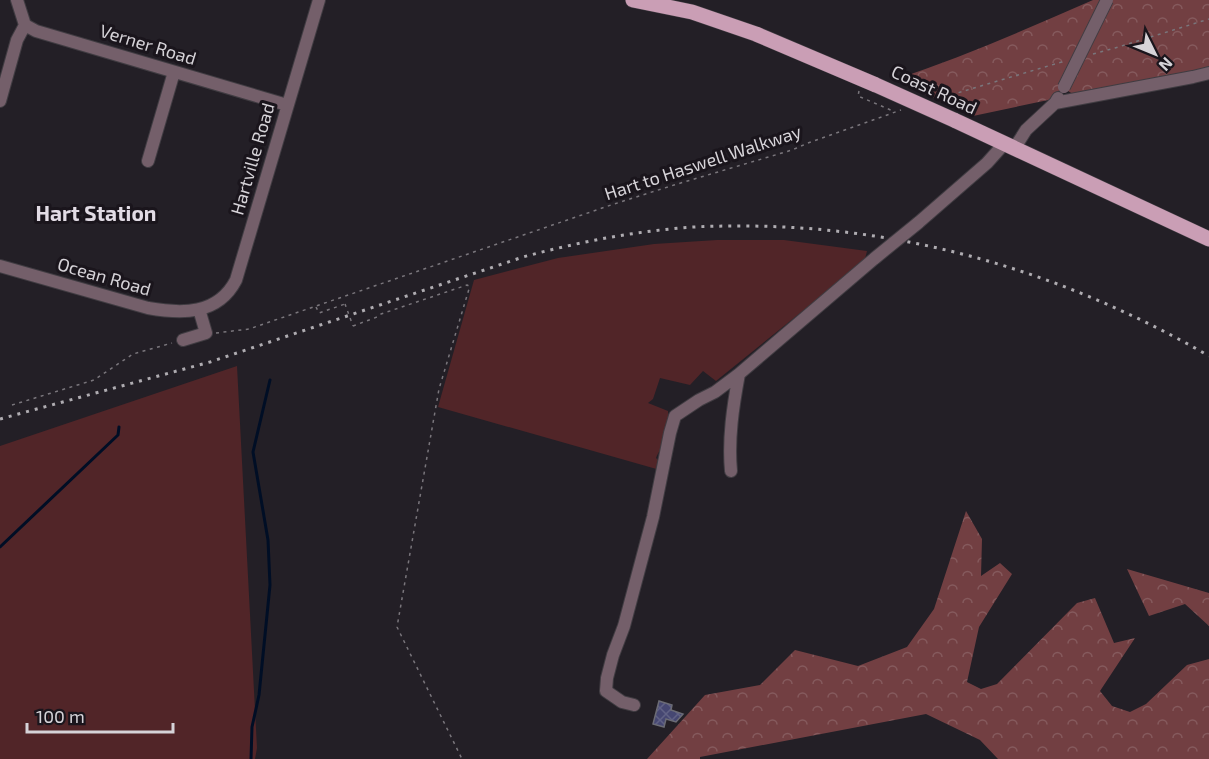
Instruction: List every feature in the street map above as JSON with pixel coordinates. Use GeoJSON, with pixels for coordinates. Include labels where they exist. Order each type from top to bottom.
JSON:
{"type":"FeatureCollection","features":[{"type":"Feature","properties":{"kind":"main road","name":"Coast Road"},"geometry":{"type":"LineString","coordinates":[[633,0],[692,12],[756,34],[954,120],[1209,239]]}},
{"type":"Feature","properties":{"kind":"street"},"geometry":{"type":"LineString","coordinates":[[0,101],[17,39],[25,25],[17,0]]}},
{"type":"Feature","properties":{"kind":"street","name":"Hartville Road"},"geometry":{"type":"LineString","coordinates":[[199,309],[220,301],[230,291],[236,280],[319,0]]}},
{"type":"Feature","properties":{"kind":"street"},"geometry":{"type":"LineString","coordinates":[[634,705],[622,702],[606,691],[607,678],[624,626],[653,517],[675,416],[715,392],[739,374],[1009,147],[1055,103],[1107,0]]}},
{"type":"Feature","properties":{"kind":"street","name":"Verner Road"},"geometry":{"type":"LineString","coordinates":[[25,25],[36,31],[287,105]]}},
{"type":"Feature","properties":{"kind":"street"},"geometry":{"type":"LineString","coordinates":[[148,161],[174,72]]}},
{"type":"Feature","properties":{"kind":"street"},"geometry":{"type":"LineString","coordinates":[[1055,103],[1209,73]]}},
{"type":"Feature","properties":{"kind":"street","name":"Ocean Road"},"geometry":{"type":"LineString","coordinates":[[0,266],[148,308],[171,311],[199,309]]}},
{"type":"Feature","properties":{"kind":"street"},"geometry":{"type":"LineString","coordinates":[[183,340],[206,333],[199,309]]}},
{"type":"Feature","properties":{"kind":"street"},"geometry":{"type":"LineString","coordinates":[[731,471],[733,405],[739,374]]}},
{"type":"Feature","properties":{"kind":"path"},"geometry":{"type":"LineString","coordinates":[[1086,55],[1209,19]]}},
{"type":"Feature","properties":{"kind":"path"},"geometry":{"type":"LineString","coordinates":[[936,99],[1065,61]]}},
{"type":"Feature","properties":{"kind":"path"},"geometry":{"type":"LineString","coordinates":[[858,96],[894,112]]}},
{"type":"Feature","properties":{"kind":"path","name":"Hart to Haswell Walkway"},"geometry":{"type":"LineString","coordinates":[[206,333],[249,329],[611,205],[792,150],[808,142],[904,109]]}},
{"type":"Feature","properties":{"kind":"path"},"geometry":{"type":"LineString","coordinates":[[316,306],[319,313],[345,304],[353,326],[381,314],[466,285],[469,286],[439,389],[398,627],[462,759]]}},
{"type":"Feature","properties":{"kind":"path"},"geometry":{"type":"LineString","coordinates":[[12,405],[94,380],[133,354],[183,340]]}},
{"type":"Feature","properties":{"kind":"shaded area"},"geometry":{"type":"Polygon","coordinates":[[[717,240],[784,240],[867,251],[865,259],[851,272],[716,381],[703,371],[690,385],[660,378],[653,399],[648,403],[668,411],[667,437],[656,458],[661,463],[660,470],[438,407],[474,280],[558,258],[654,244],[717,240]]]}},
{"type":"Feature","properties":{"kind":"shaded area"},"geometry":{"type":"Polygon","coordinates":[[[237,366],[257,748],[255,759],[0,759],[0,446],[237,366]]]}},
{"type":"Feature","properties":{"kind":"green space"},"geometry":{"type":"Polygon","coordinates":[[[1093,0],[1102,0],[1060,89],[1053,99],[973,116],[894,80],[1019,32],[1093,0]]]}},
{"type":"Feature","properties":{"kind":"green space"},"geometry":{"type":"Polygon","coordinates":[[[1110,0],[1209,0],[1209,69],[1076,96],[1065,89],[1110,0]]]}},
{"type":"Feature","properties":{"kind":"green space"},"geometry":{"type":"Polygon","coordinates":[[[966,511],[982,539],[981,576],[1000,563],[1012,574],[979,627],[967,682],[981,689],[997,684],[1077,603],[1095,598],[1114,643],[1135,638],[1100,691],[1112,706],[1130,712],[1146,704],[1187,665],[1209,659],[1209,759],[998,759],[980,740],[926,714],[700,757],[700,759],[647,759],[705,695],[760,685],[795,650],[858,666],[907,647],[934,609],[966,511]]]}},
{"type":"Feature","properties":{"kind":"green space"},"geometry":{"type":"Polygon","coordinates":[[[1127,569],[1209,593],[1209,626],[1185,604],[1149,616],[1127,569]]]}},
{"type":"Feature","properties":{"kind":"building"},"geometry":{"type":"Polygon","coordinates":[[[659,701],[672,705],[671,710],[683,714],[676,722],[666,719],[664,727],[653,724],[659,701]]]}},
{"type":"Feature","properties":{"kind":"waterway"},"geometry":{"type":"LineString","coordinates":[[251,759],[252,727],[259,695],[270,585],[268,540],[253,452],[270,380]]}},
{"type":"Feature","properties":{"kind":"waterway"},"geometry":{"type":"LineString","coordinates":[[0,547],[118,435],[119,427]]}},
{"type":"Feature","properties":{"kind":"railway"},"geometry":{"type":"LineString","coordinates":[[0,419],[210,362],[523,257],[614,237],[699,227],[747,226],[808,229],[869,235],[928,246],[1044,279],[1100,301],[1209,356]]}},
{"type":"Feature","properties":{"kind":"district","name":"Hart Station"},"geometry":{"type":"Point","coordinates":[96,214]}}]}
